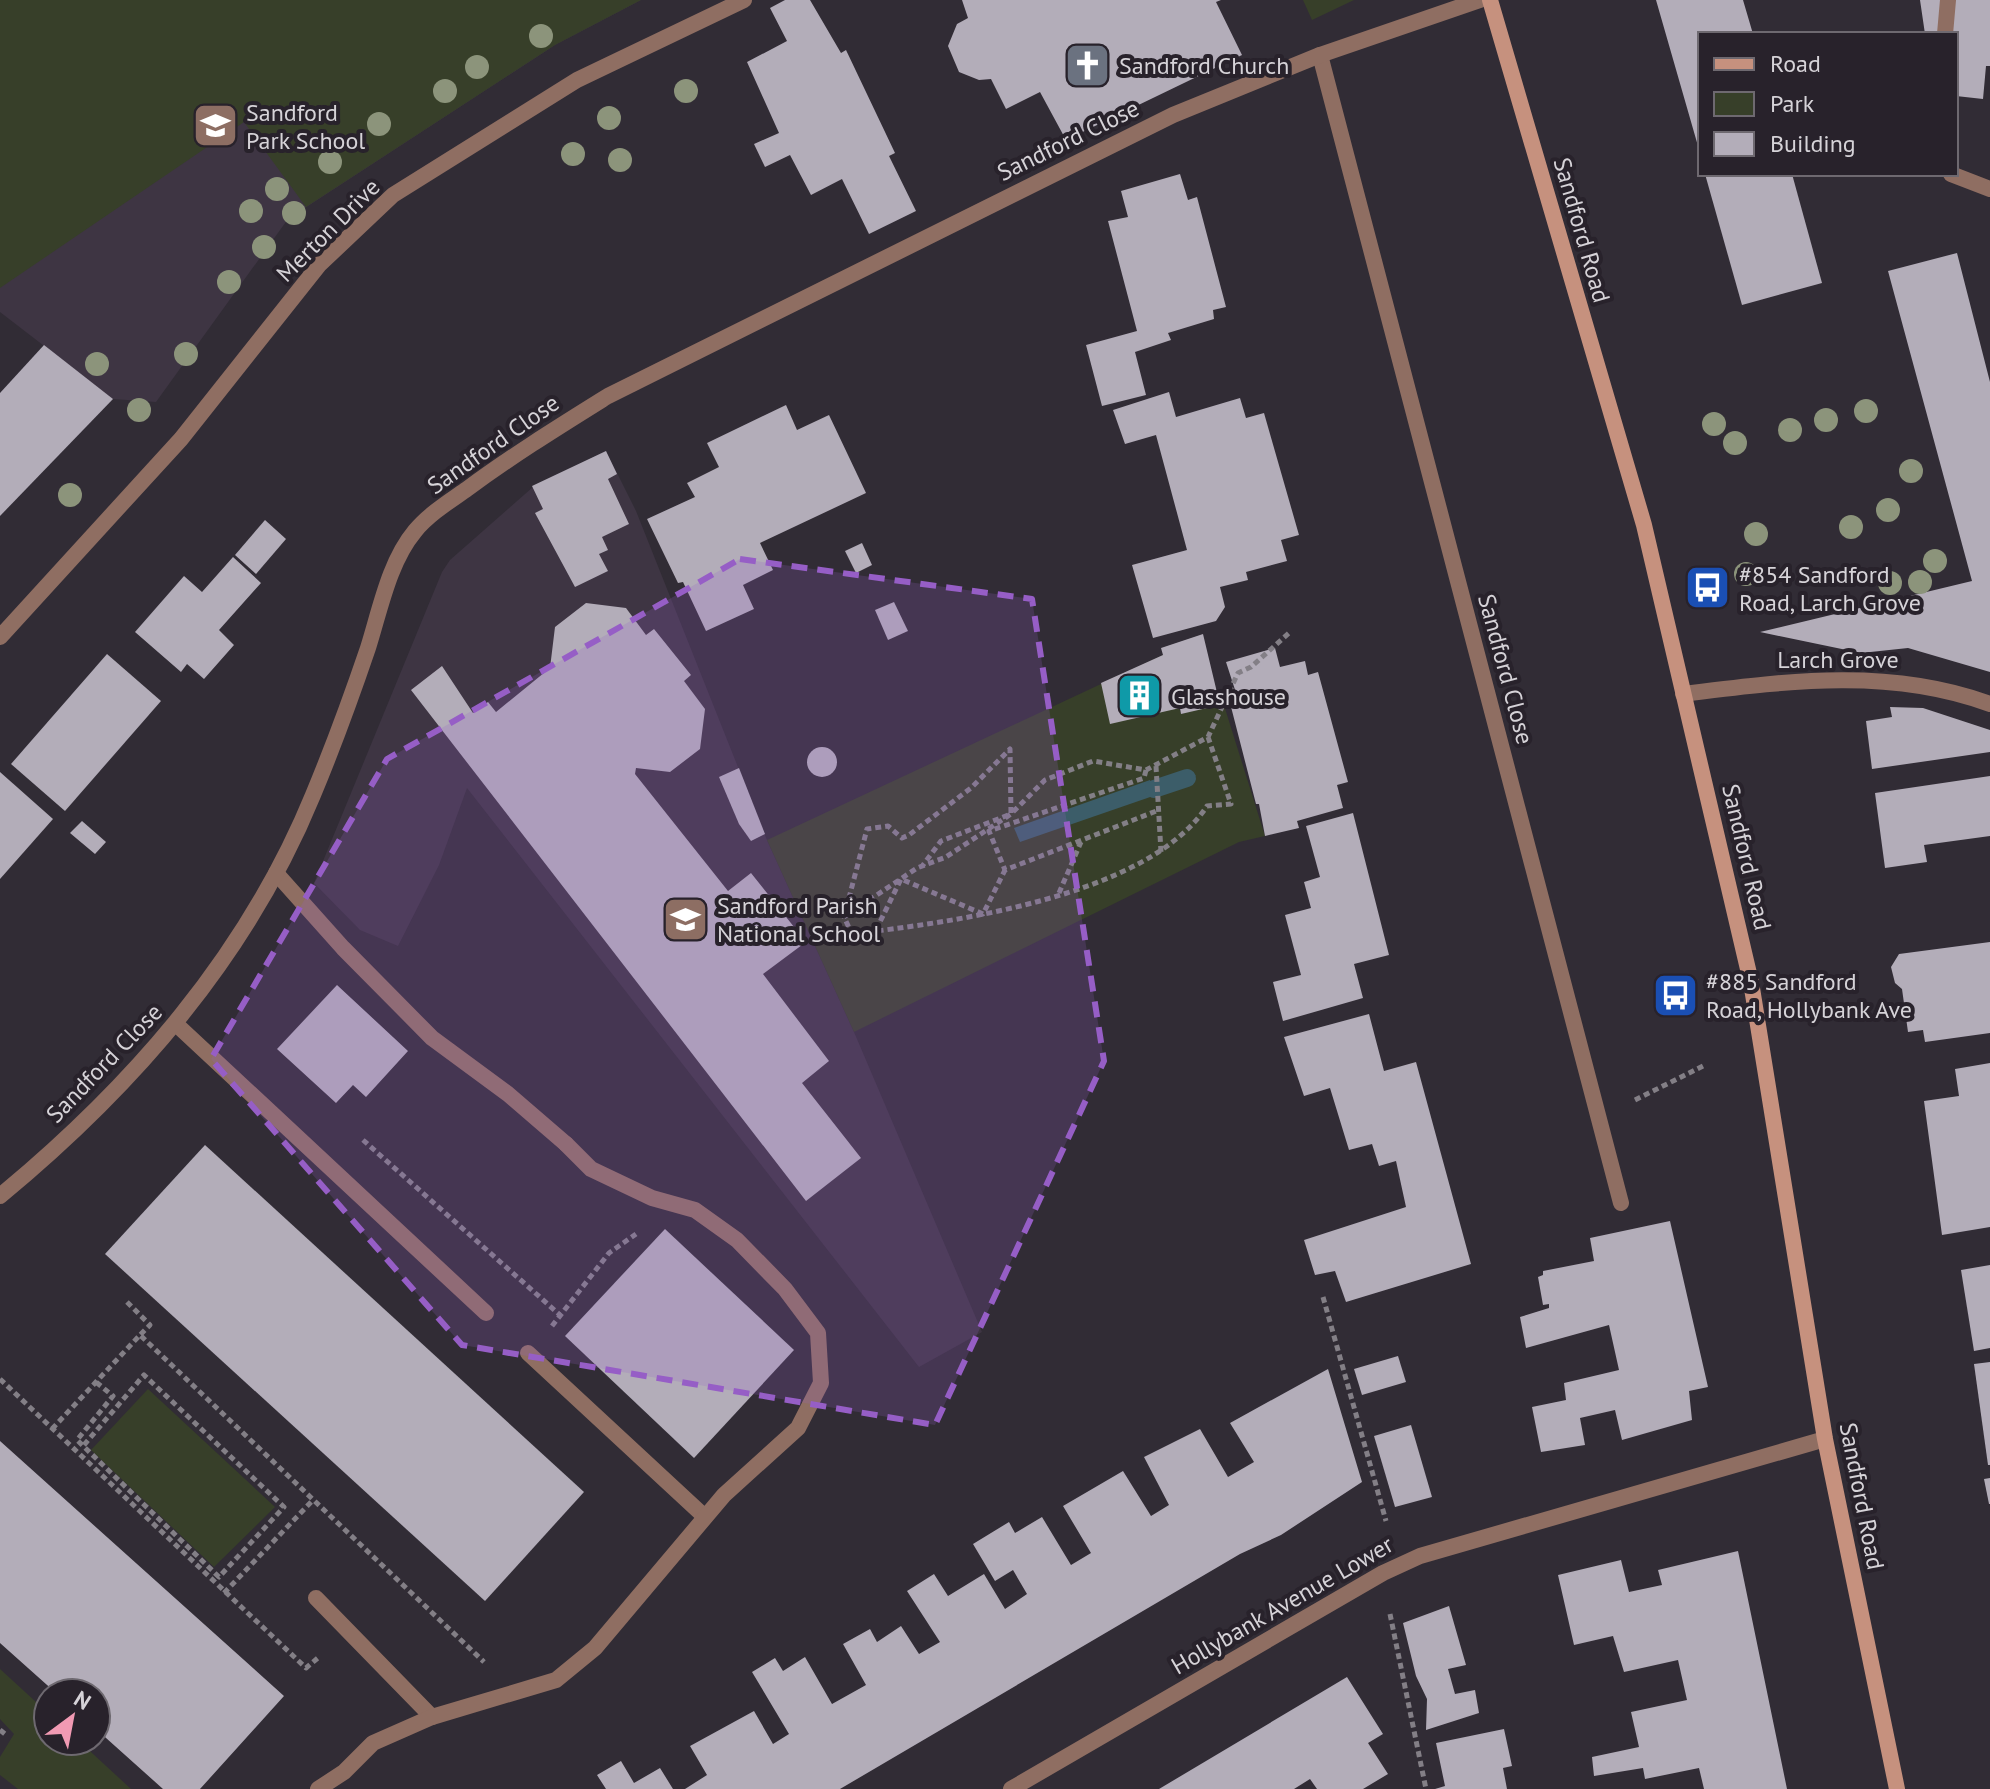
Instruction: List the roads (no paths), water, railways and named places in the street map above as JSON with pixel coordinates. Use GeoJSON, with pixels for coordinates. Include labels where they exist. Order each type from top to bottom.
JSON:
{"type":"FeatureCollection","features":[{"type":"Feature","properties":{"kind":"main road","name":"Sandford Road"},"geometry":{"type":"LineString","coordinates":[[1490,0],[1644,525],[1751,982],[1825,1439],[1897,1789]]}},
{"type":"Feature","properties":{"kind":"street","name":"Merton Drive"},"geometry":{"type":"LineString","coordinates":[[0,637],[181,439],[319,265],[393,195],[577,80],[744,0]]}},
{"type":"Feature","properties":{"kind":"street","name":"Sandford Close"},"geometry":{"type":"LineString","coordinates":[[0,1196],[131,1077],[177,1025],[276,873],[312,798],[346,710],[393,570],[415,531],[449,502],[523,448],[608,396],[1173,115],[1320,55],[1480,0]]}},
{"type":"Feature","properties":{"kind":"street"},"geometry":{"type":"LineString","coordinates":[[1945,32],[1948,0]]}},
{"type":"Feature","properties":{"kind":"street","name":"Sandford Close"},"geometry":{"type":"LineString","coordinates":[[1320,55],[1621,1203]]}},
{"type":"Feature","properties":{"kind":"street"},"geometry":{"type":"LineString","coordinates":[[1956,176],[1990,189]]}},
{"type":"Feature","properties":{"kind":"street","name":"Larch Grove"},"geometry":{"type":"LineString","coordinates":[[1683,694],[1767,682],[1870,679],[1921,685],[1990,704]]}},
{"type":"Feature","properties":{"kind":"street"},"geometry":{"type":"LineString","coordinates":[[276,873],[343,948],[432,1038],[508,1094],[591,1169],[652,1198],[695,1210],[737,1240],[785,1289],[818,1333],[821,1383],[798,1428],[705,1517],[595,1648],[556,1680],[432,1717],[373,1743],[344,1772],[318,1789]]}},
{"type":"Feature","properties":{"kind":"street"},"geometry":{"type":"LineString","coordinates":[[177,1025],[486,1313]]}},
{"type":"Feature","properties":{"kind":"street"},"geometry":{"type":"LineString","coordinates":[[528,1353],[705,1517]]}},
{"type":"Feature","properties":{"kind":"street","name":"Hollybank Avenue Lower"},"geometry":{"type":"LineString","coordinates":[[1011,1789],[1383,1573],[1420,1556],[1825,1439]]}},
{"type":"Feature","properties":{"kind":"street"},"geometry":{"type":"LineString","coordinates":[[316,1598],[432,1717]]}},
{"type":"Feature","properties":{"kind":"water"},"geometry":{"type":"Polygon","coordinates":[[[1150,780],[1156,795],[1020,842],[1014,828],[1150,780]]]}},
{"type":"Feature","properties":{"kind":"waterway"},"geometry":{"type":"LineString","coordinates":[[1154,789],[1187,778]]}},
{"type":"Feature","properties":{"kind":"place","name":"Sandford Church"},"geometry":{"type":"Point","coordinates":[1088,65]}},
{"type":"Feature","properties":{"kind":"place","name":"Sandford Park School"},"geometry":{"type":"Point","coordinates":[215,126]}},
{"type":"Feature","properties":{"kind":"place","name":"#854 Sandford Road, Larch Grove"},"geometry":{"type":"Point","coordinates":[1708,588]}},
{"type":"Feature","properties":{"kind":"place","name":"Glasshouse"},"geometry":{"type":"Point","coordinates":[1140,696]}},
{"type":"Feature","properties":{"kind":"place","name":"Sandford Parish National School"},"geometry":{"type":"Point","coordinates":[686,919]}},
{"type":"Feature","properties":{"kind":"place","name":"#885 Sandford Road, Hollybank Ave"},"geometry":{"type":"Point","coordinates":[1675,995]}}]}
